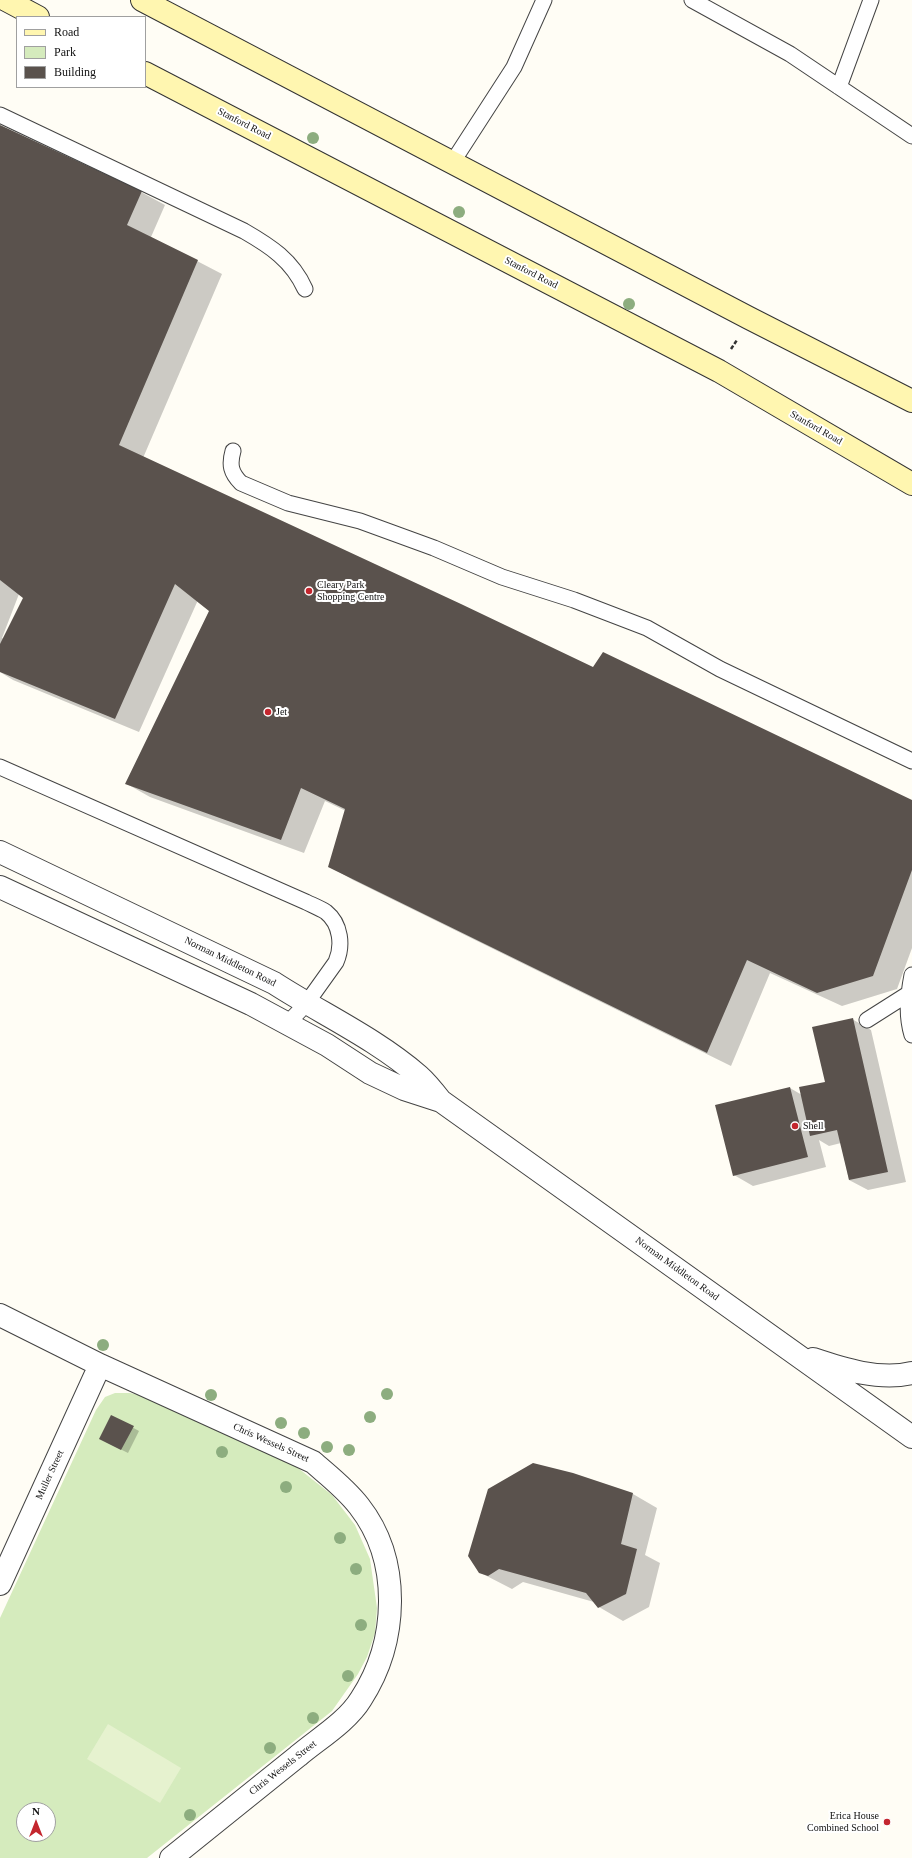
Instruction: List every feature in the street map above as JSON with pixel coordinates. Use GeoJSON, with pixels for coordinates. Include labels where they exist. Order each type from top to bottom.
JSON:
{"type":"FeatureCollection","features":[{"type":"Feature","properties":{"kind":"main road"},"geometry":{"type":"LineString","coordinates":[[6,0],[36,16]]}},
{"type":"Feature","properties":{"kind":"main road"},"geometry":{"type":"LineString","coordinates":[[142,0],[749,318],[912,401]]}},
{"type":"Feature","properties":{"kind":"main road","name":"Stanford Road"},"geometry":{"type":"LineString","coordinates":[[146,73],[719,371],[912,484]]}},
{"type":"Feature","properties":{"kind":"street","name":"Norman Middleton Road"},"geometry":{"type":"LineString","coordinates":[[0,852],[274,983],[306,1004],[350,1027],[394,1056],[420,1076],[441,1101],[912,1437]]}},
{"type":"Feature","properties":{"kind":"street","name":"Norman Middleton Road"},"geometry":{"type":"LineString","coordinates":[[0,886],[244,1000],[327,1045],[370,1073],[404,1089],[441,1101]]}},
{"type":"Feature","properties":{"kind":"street","name":"Chris Wessels Street"},"geometry":{"type":"LineString","coordinates":[[0,1315],[100,1366],[313,1462],[338,1484],[359,1506],[372,1526],[384,1558],[391,1594],[389,1630],[376,1670],[361,1700],[334,1729],[171,1858]]}},
{"type":"Feature","properties":{"kind":"street"},"geometry":{"type":"LineString","coordinates":[[795,1353],[836,1367],[859,1372],[885,1375],[912,1373]]}},
{"type":"Feature","properties":{"kind":"street","name":"Muller Street"},"geometry":{"type":"LineString","coordinates":[[0,1584],[100,1366]]}},
{"type":"Feature","properties":{"kind":"lane"},"geometry":{"type":"LineString","coordinates":[[452,163],[514,67],[544,0]]}},
{"type":"Feature","properties":{"kind":"lane"},"geometry":{"type":"LineString","coordinates":[[692,0],[790,54],[912,136]]}},
{"type":"Feature","properties":{"kind":"lane"},"geometry":{"type":"LineString","coordinates":[[839,87],[871,0]]}},
{"type":"Feature","properties":{"kind":"lane"},"geometry":{"type":"LineString","coordinates":[[0,115],[244,231],[276,250],[300,277],[305,289]]}},
{"type":"Feature","properties":{"kind":"lane"},"geometry":{"type":"LineString","coordinates":[[233,451],[230,467],[236,478],[241,483],[288,503],[360,521],[434,548],[502,577],[574,600],[647,628],[720,669],[912,761]]}},
{"type":"Feature","properties":{"kind":"lane"},"geometry":{"type":"LineString","coordinates":[[0,767],[306,902],[327,913],[331,918],[340,938],[339,956],[306,1004],[288,1023]]}},
{"type":"Feature","properties":{"kind":"lane"},"geometry":{"type":"LineString","coordinates":[[912,975],[908,994],[908,1021],[912,1036]]}},
{"type":"Feature","properties":{"kind":"lane"},"geometry":{"type":"LineString","coordinates":[[867,1020],[908,994]]}},
{"type":"Feature","properties":{"kind":"path"},"geometry":{"type":"LineString","coordinates":[[719,371],[749,318]]}},
{"type":"Feature","properties":{"kind":"green space"},"geometry":{"type":"Polygon","coordinates":[[[115,1393],[130,1393],[143,1396],[293,1464],[332,1495],[355,1525],[370,1559],[377,1608],[375,1633],[367,1657],[358,1674],[332,1711],[147,1858],[0,1858],[0,1618],[96,1410],[105,1397],[115,1393]]]}},
{"type":"Feature","properties":{"kind":"green space"},"geometry":{"type":"Polygon","coordinates":[[[108,1724],[181,1768],[160,1803],[87,1759],[108,1724]]]}},
{"type":"Feature","properties":{"kind":"building","name":"Cleary Park Shopping Centre"},"geometry":{"type":"Polygon","coordinates":[[[0,125],[142,191],[127,225],[198,260],[119,445],[593,667],[603,652],[912,800],[912,870],[873,976],[817,993],[747,960],[707,1053],[328,867],[345,809],[301,788],[281,840],[125,784],[209,611],[175,584],[115,719],[0,672],[0,644],[23,598],[0,580],[0,125]]]}},
{"type":"Feature","properties":{"kind":"building"},"geometry":{"type":"Polygon","coordinates":[[[853,1018],[888,1172],[849,1180],[837,1130],[810,1136],[799,1087],[825,1082],[812,1027],[853,1018]]]}},
{"type":"Feature","properties":{"kind":"building"},"geometry":{"type":"Polygon","coordinates":[[[790,1087],[808,1157],[733,1176],[715,1105],[790,1087]]]}},
{"type":"Feature","properties":{"kind":"building"},"geometry":{"type":"Polygon","coordinates":[[[111,1415],[134,1426],[121,1450],[99,1439],[111,1415]]]}},
{"type":"Feature","properties":{"kind":"building"},"geometry":{"type":"Polygon","coordinates":[[[533,1463],[573,1473],[633,1493],[621,1544],[637,1549],[626,1594],[598,1608],[586,1593],[499,1569],[488,1576],[479,1573],[468,1556],[488,1489],[533,1463]]]}},
{"type":"Feature","properties":{"kind":"place","name":"Cleary Park Shopping Centre"},"geometry":{"type":"Point","coordinates":[309,591]}},
{"type":"Feature","properties":{"kind":"place","name":"Jet"},"geometry":{"type":"Point","coordinates":[268,712]}},
{"type":"Feature","properties":{"kind":"place","name":"Shell"},"geometry":{"type":"Point","coordinates":[795,1126]}},
{"type":"Feature","properties":{"kind":"place","name":"Erica House Combined School"},"geometry":{"type":"Point","coordinates":[887,1822]}}]}
